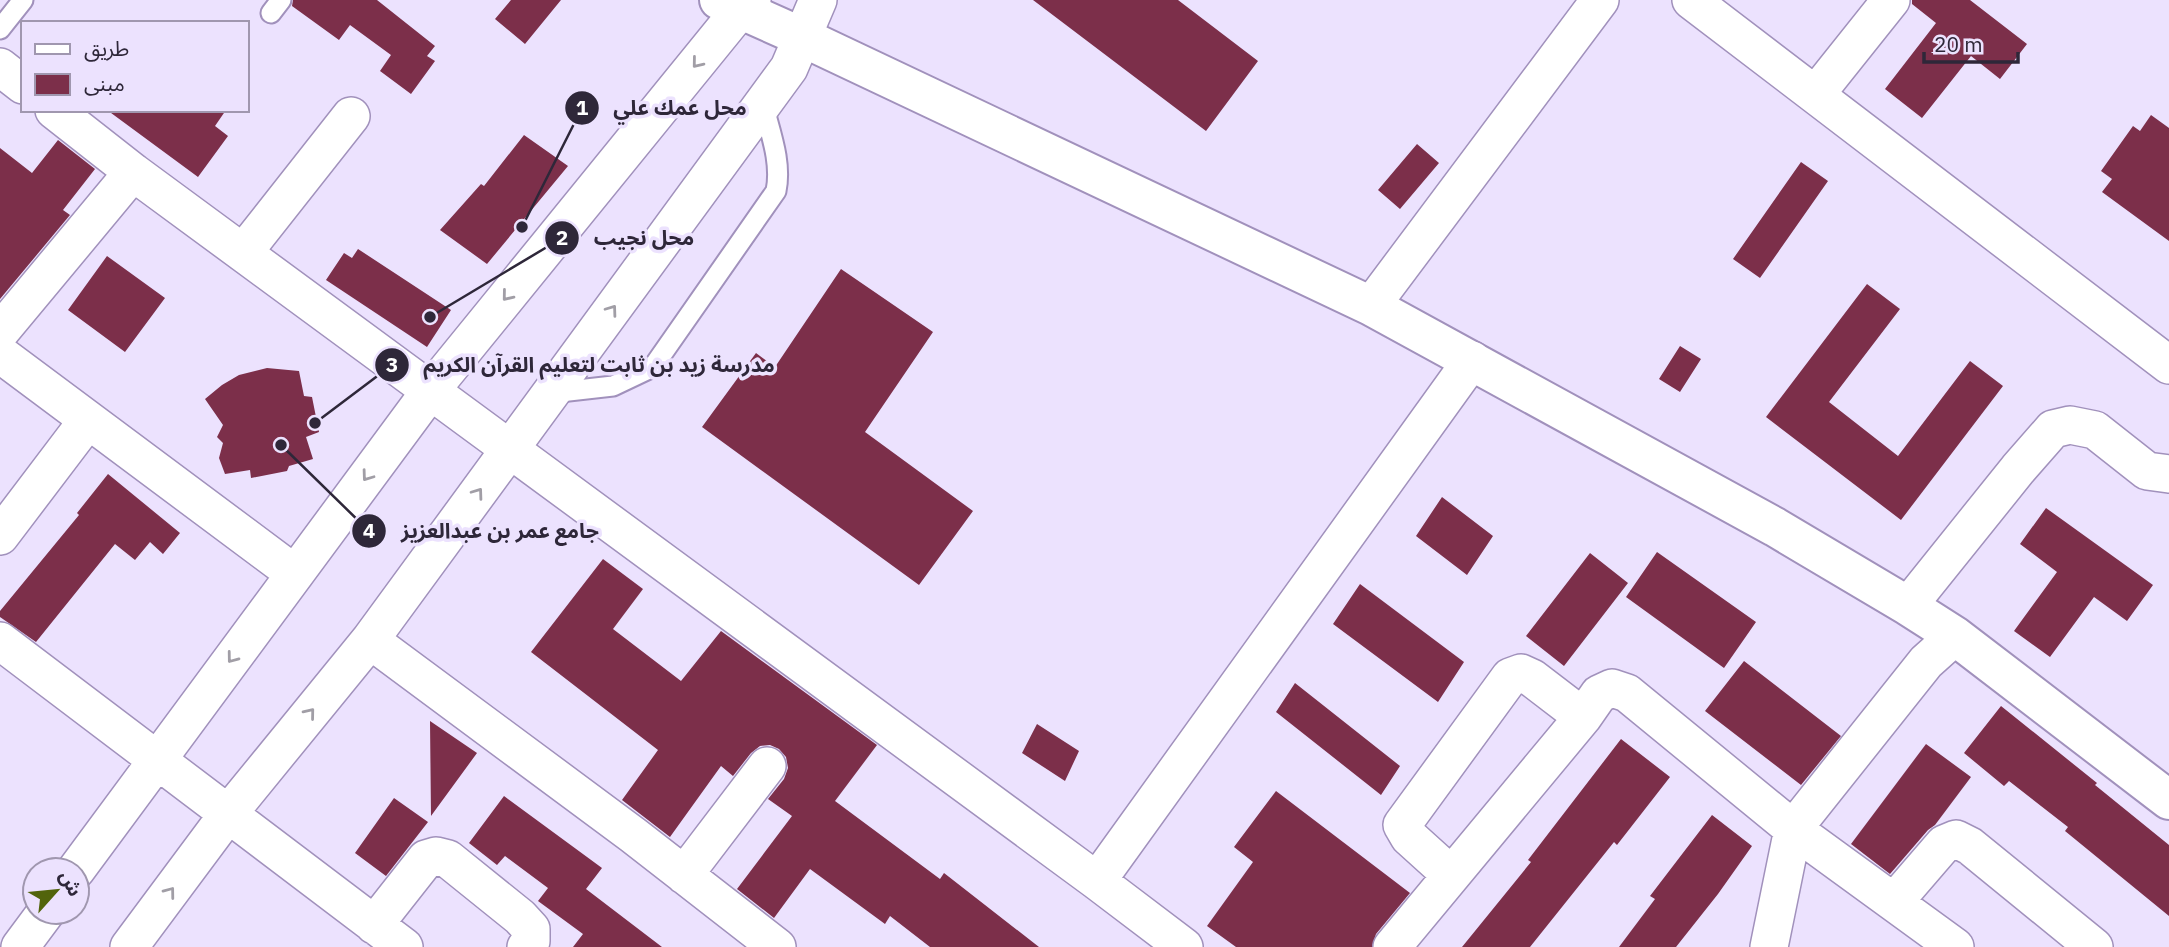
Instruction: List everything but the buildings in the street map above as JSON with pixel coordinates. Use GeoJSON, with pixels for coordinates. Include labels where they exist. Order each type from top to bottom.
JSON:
{"type":"FeatureCollection","features":[{"type":"Feature","properties":{"kind":"street"},"geometry":{"type":"LineString","coordinates":[[129,947],[228,814],[370,640],[763,104],[789,68],[818,0]]}},
{"type":"Feature","properties":{"kind":"street"},"geometry":{"type":"LineString","coordinates":[[1371,306],[1600,0]]}},
{"type":"Feature","properties":{"kind":"street"},"geometry":{"type":"LineString","coordinates":[[1692,0],[2169,365]]}},
{"type":"Feature","properties":{"kind":"street"},"geometry":{"type":"LineString","coordinates":[[1816,94],[1891,0]]}},
{"type":"Feature","properties":{"kind":"street"},"geometry":{"type":"LineString","coordinates":[[86,856],[430,390],[737,3],[802,37],[1371,306],[1775,527],[1955,636],[2169,800]]}},
{"type":"Feature","properties":{"kind":"street"},"geometry":{"type":"LineString","coordinates":[[0,67],[21,83]]}},
{"type":"Feature","properties":{"kind":"street"},"geometry":{"type":"LineString","coordinates":[[57,112],[133,172],[1184,947]]}},
{"type":"Feature","properties":{"kind":"street"},"geometry":{"type":"LineString","coordinates":[[243,253],[351,116]]}},
{"type":"Feature","properties":{"kind":"street"},"geometry":{"type":"LineString","coordinates":[[0,332],[133,172]]}},
{"type":"Feature","properties":{"kind":"street"},"geometry":{"type":"LineString","coordinates":[[1097,881],[1472,360]]}},
{"type":"Feature","properties":{"kind":"street"},"geometry":{"type":"LineString","coordinates":[[5,368],[88,420],[295,574]]}},
{"type":"Feature","properties":{"kind":"street"},"geometry":{"type":"LineString","coordinates":[[0,536],[88,420]]}},
{"type":"Feature","properties":{"kind":"street"},"geometry":{"type":"LineString","coordinates":[[1909,606],[2053,429],[2070,425],[2095,430],[2147,471],[2169,474]]}},
{"type":"Feature","properties":{"kind":"street"},"geometry":{"type":"LineString","coordinates":[[1769,947],[1793,829],[1926,662],[1955,636]]}},
{"type":"Feature","properties":{"kind":"street"},"geometry":{"type":"LineString","coordinates":[[370,640],[777,947]]}},
{"type":"Feature","properties":{"kind":"street"},"geometry":{"type":"LineString","coordinates":[[0,642],[404,947]]}},
{"type":"Feature","properties":{"kind":"street"},"geometry":{"type":"LineString","coordinates":[[1451,875],[1409,837],[1402,825],[1510,677],[1521,673],[1532,678],[1583,717]]}},
{"type":"Feature","properties":{"kind":"street"},"geometry":{"type":"LineString","coordinates":[[1392,947],[1600,694],[1612,688],[1627,693],[1793,829],[1955,947]]}},
{"type":"Feature","properties":{"kind":"street"},"geometry":{"type":"LineString","coordinates":[[684,875],[767,766]]}},
{"type":"Feature","properties":{"kind":"street"},"geometry":{"type":"LineString","coordinates":[[1894,902],[1944,845],[1956,839],[1970,846],[2094,947]]}},
{"type":"Feature","properties":{"kind":"street"},"geometry":{"type":"LineString","coordinates":[[374,925],[426,859],[436,856],[448,859],[520,917],[531,929],[531,942],[526,947]]}},
{"type":"Feature","properties":{"kind":"street"},"geometry":{"type":"LineString","coordinates":[[20,947],[36,926]]}},
{"type":"Feature","properties":{"kind":"street"},"geometry":{"type":"LineString","coordinates":[[0,942],[7,947]]}},
{"type":"Feature","properties":{"kind":"lane"},"geometry":{"type":"LineString","coordinates":[[0,29],[23,0]]}},
{"type":"Feature","properties":{"kind":"lane"},"geometry":{"type":"LineString","coordinates":[[551,393],[613,386],[653,367],[776,191],[779,176],[763,104]]}},
{"type":"Feature","properties":{"kind":"place","name":"محل عمك علي"},"geometry":{"type":"Point","coordinates":[522,227]}},
{"type":"Feature","properties":{"kind":"place","name":"محل نجيب"},"geometry":{"type":"Point","coordinates":[430,317]}},
{"type":"Feature","properties":{"kind":"place","name":"مدرسة زيد بن ثابت لتعليم القرآن الكريم"},"geometry":{"type":"Point","coordinates":[315,423]}},
{"type":"Feature","properties":{"kind":"place","name":"جامع عمر بن عبدالعزيز"},"geometry":{"type":"Point","coordinates":[281,445]}}]}
